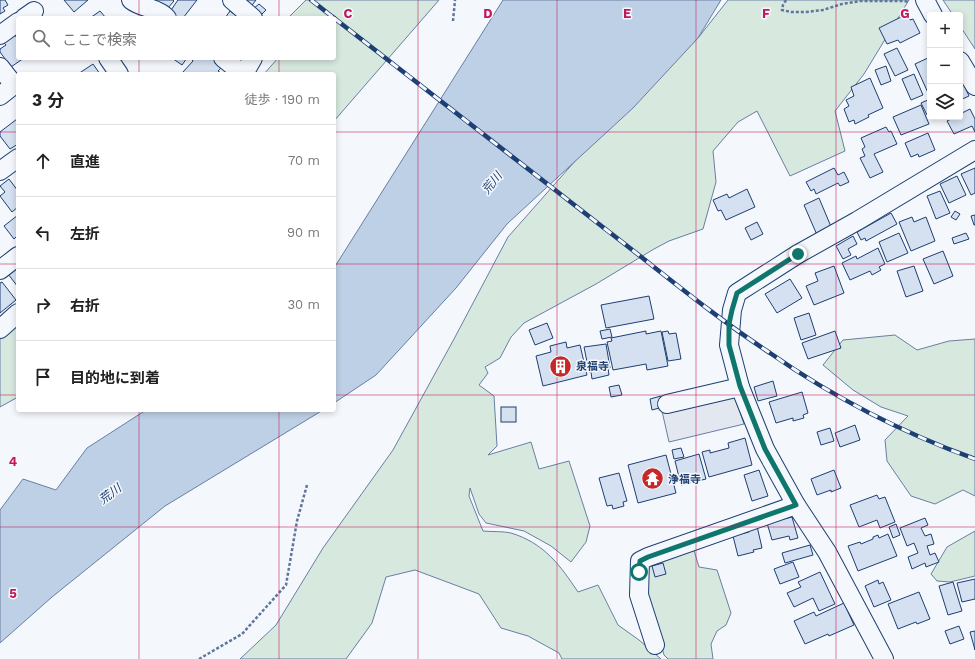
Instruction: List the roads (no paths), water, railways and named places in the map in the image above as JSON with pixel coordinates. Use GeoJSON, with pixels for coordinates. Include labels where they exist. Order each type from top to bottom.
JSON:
{"type":"FeatureCollection","features":[{"type":"Feature","properties":{"kind":"street"},"geometry":{"type":"LineString","coordinates":[[232,0],[251,16]]}},
{"type":"Feature","properties":{"kind":"street"},"geometry":{"type":"LineString","coordinates":[[135,1],[160,12],[165,16]]}},
{"type":"Feature","properties":{"kind":"street"},"geometry":{"type":"LineString","coordinates":[[0,35],[16,23]]}},
{"type":"Feature","properties":{"kind":"street"},"geometry":{"type":"LineString","coordinates":[[109,60],[118,72]]}},
{"type":"Feature","properties":{"kind":"street"},"geometry":{"type":"LineString","coordinates":[[226,60],[241,72]]}},
{"type":"Feature","properties":{"kind":"street"},"geometry":{"type":"LineString","coordinates":[[245,72],[252,60]]}},
{"type":"Feature","properties":{"kind":"street"},"geometry":{"type":"LineString","coordinates":[[963,66],[975,86]]}},
{"type":"Feature","properties":{"kind":"street"},"geometry":{"type":"LineString","coordinates":[[0,67],[14,85],[0,96]]}},
{"type":"Feature","properties":{"kind":"street"},"geometry":{"type":"LineString","coordinates":[[884,659],[827,552],[796,505],[765,449],[740,386],[729,345],[729,324],[737,293],[798,254],[975,150]]}},
{"type":"Feature","properties":{"kind":"street"},"geometry":{"type":"LineString","coordinates":[[0,171],[16,159]]}},
{"type":"Feature","properties":{"kind":"street"},"geometry":{"type":"LineString","coordinates":[[0,270],[16,258]]}},
{"type":"Feature","properties":{"kind":"street"},"geometry":{"type":"LineString","coordinates":[[0,328],[16,315]]}},
{"type":"Feature","properties":{"kind":"street"},"geometry":{"type":"LineString","coordinates":[[667,404],[740,386]]}},
{"type":"Feature","properties":{"kind":"street"},"geometry":{"type":"LineString","coordinates":[[655,645],[639,595],[640,561],[796,505]]}},
{"type":"Feature","properties":{"kind":"water","name":"荒川"},"geometry":{"type":"Polygon","coordinates":[[[503,0],[721,0],[698,38],[633,108],[507,224],[456,288],[376,375],[336,402],[336,265],[503,0]]]}},
{"type":"Feature","properties":{"kind":"water","name":"荒川"},"geometry":{"type":"Polygon","coordinates":[[[143,412],[320,412],[165,506],[52,597],[0,643],[0,510],[23,479],[56,490],[87,448],[143,412]]]}},
{"type":"Feature","properties":{"kind":"railway"},"geometry":{"type":"LineString","coordinates":[[311,0],[331,16]]}},
{"type":"Feature","properties":{"kind":"railway"},"geometry":{"type":"LineString","coordinates":[[336,20],[686,292],[748,338],[818,384],[869,413],[921,438],[975,459]]}},
{"type":"Feature","properties":{"kind":"place","name":"泉福寺"},"geometry":{"type":"Point","coordinates":[561,366]}},
{"type":"Feature","properties":{"kind":"place","name":"浄福寺"},"geometry":{"type":"Point","coordinates":[652,479]}}]}
